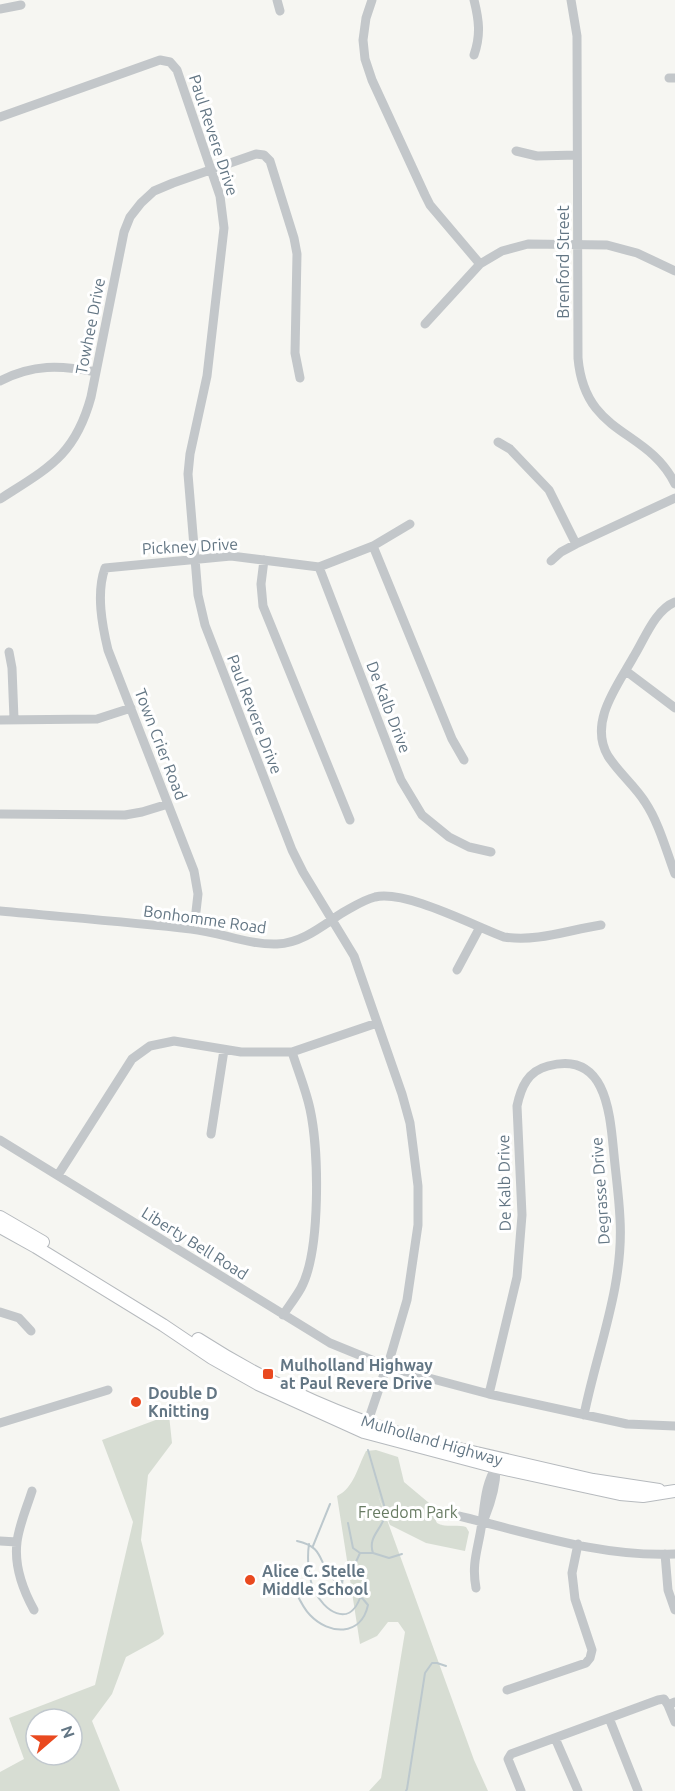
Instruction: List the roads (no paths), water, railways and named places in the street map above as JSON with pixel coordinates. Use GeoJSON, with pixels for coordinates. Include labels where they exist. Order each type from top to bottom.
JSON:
{"type":"FeatureCollection","features":[{"type":"Feature","properties":{"kind":"main road","name":"Mulholland Highway"},"geometry":{"type":"LineString","coordinates":[[0,1217],[252,1371],[306,1398],[367,1424],[497,1463]]}},
{"type":"Feature","properties":{"kind":"main road","name":"Mulholland Highway"},"geometry":{"type":"LineString","coordinates":[[0,1227],[163,1325],[212,1358],[273,1392],[364,1432],[497,1463],[669,1491]]}},
{"type":"Feature","properties":{"kind":"street"},"geometry":{"type":"LineString","coordinates":[[277,0],[280,11]]}},
{"type":"Feature","properties":{"kind":"street"},"geometry":{"type":"LineString","coordinates":[[372,0],[366,18],[363,40],[365,59],[372,80],[430,205],[480,264]]}},
{"type":"Feature","properties":{"kind":"street"},"geometry":{"type":"LineString","coordinates":[[474,0],[480,40],[474,55]]}},
{"type":"Feature","properties":{"kind":"street","name":"Brenford Street"},"geometry":{"type":"LineString","coordinates":[[571,0],[577,36],[578,358],[580,379],[591,402],[604,419],[654,455],[675,484]]}},
{"type":"Feature","properties":{"kind":"street"},"geometry":{"type":"LineString","coordinates":[[0,9],[21,5]]}},
{"type":"Feature","properties":{"kind":"street","name":"Paul Revere Drive"},"geometry":{"type":"LineString","coordinates":[[0,117],[160,60],[170,62],[177,70],[220,196],[224,228],[207,376],[190,454],[188,474],[198,595],[204,625],[292,850],[354,957],[410,1123],[418,1186],[414,1260],[407,1300],[390,1358]]}},
{"type":"Feature","properties":{"kind":"street"},"geometry":{"type":"LineString","coordinates":[[516,151],[537,156],[577,155]]}},
{"type":"Feature","properties":{"kind":"street"},"geometry":{"type":"LineString","coordinates":[[211,169],[256,154],[264,155],[270,161],[297,254],[295,353],[300,378]]}},
{"type":"Feature","properties":{"kind":"street","name":"Towhee Drive"},"geometry":{"type":"LineString","coordinates":[[0,499],[42,472],[66,450],[85,420],[124,232],[130,217],[154,191],[211,169]]}},
{"type":"Feature","properties":{"kind":"street"},"geometry":{"type":"LineString","coordinates":[[425,324],[480,264],[502,251],[528,244],[578,243],[624,248],[675,271]]}},
{"type":"Feature","properties":{"kind":"street"},"geometry":{"type":"LineString","coordinates":[[0,381],[25,371],[57,366],[96,372]]}},
{"type":"Feature","properties":{"kind":"street"},"geometry":{"type":"LineString","coordinates":[[498,442],[510,449],[549,490],[576,544]]}},
{"type":"Feature","properties":{"kind":"street"},"geometry":{"type":"LineString","coordinates":[[551,561],[561,552],[576,544],[675,498]]}},
{"type":"Feature","properties":{"kind":"street","name":"Pickney Drive"},"geometry":{"type":"LineString","coordinates":[[105,568],[231,556],[319,567],[373,546],[410,524]]}},
{"type":"Feature","properties":{"kind":"street"},"geometry":{"type":"LineString","coordinates":[[373,546],[452,740],[464,760]]}},
{"type":"Feature","properties":{"kind":"street"},"geometry":{"type":"LineString","coordinates":[[264,560],[261,584],[263,606],[350,820]]}},
{"type":"Feature","properties":{"kind":"street","name":"De Kalb Drive"},"geometry":{"type":"LineString","coordinates":[[319,567],[401,780],[416,807],[422,815],[449,837],[469,847],[490,852]]}},
{"type":"Feature","properties":{"kind":"street","name":"Town Crier Road"},"geometry":{"type":"LineString","coordinates":[[105,568],[101,606],[108,650],[197,882],[194,929]]}},
{"type":"Feature","properties":{"kind":"street"},"geometry":{"type":"LineString","coordinates":[[675,602],[658,614],[603,713],[600,733],[608,755],[645,801],[654,817],[675,874]]}},
{"type":"Feature","properties":{"kind":"street"},"geometry":{"type":"LineString","coordinates":[[9,652],[12,668],[14,719]]}},
{"type":"Feature","properties":{"kind":"street"},"geometry":{"type":"LineString","coordinates":[[626,671],[675,708]]}},
{"type":"Feature","properties":{"kind":"street"},"geometry":{"type":"LineString","coordinates":[[0,720],[97,719],[131,708]]}},
{"type":"Feature","properties":{"kind":"street"},"geometry":{"type":"LineString","coordinates":[[0,814],[126,815],[168,804]]}},
{"type":"Feature","properties":{"kind":"street","name":"Bonhomme Road"},"geometry":{"type":"LineString","coordinates":[[0,911],[194,929],[260,943],[278,944],[292,942],[310,934],[360,902],[375,897],[391,896],[408,898],[504,937],[538,938],[601,925]]}},
{"type":"Feature","properties":{"kind":"street"},"geometry":{"type":"LineString","coordinates":[[457,970],[480,927]]}},
{"type":"Feature","properties":{"kind":"street"},"geometry":{"type":"LineString","coordinates":[[58,1175],[132,1059],[150,1046],[174,1041],[241,1052],[291,1052],[377,1023]]}},
{"type":"Feature","properties":{"kind":"street"},"geometry":{"type":"LineString","coordinates":[[211,1134],[224,1050]]}},
{"type":"Feature","properties":{"kind":"street"},"geometry":{"type":"LineString","coordinates":[[283,1315],[302,1288],[309,1268],[315,1214],[316,1171],[313,1128],[305,1091],[291,1052]]}},
{"type":"Feature","properties":{"kind":"street","name":"De Kalb Drive"},"geometry":{"type":"LineString","coordinates":[[489,1394],[517,1277],[522,1215],[517,1106],[520,1089],[528,1077],[542,1068],[559,1063]]}},
{"type":"Feature","properties":{"kind":"street","name":"Degrasse Drive"},"geometry":{"type":"LineString","coordinates":[[559,1063],[571,1064],[586,1070],[598,1081],[605,1095],[610,1117],[620,1221],[619,1261],[612,1302],[584,1415]]}},
{"type":"Feature","properties":{"kind":"street","name":"Liberty Bell Road"},"geometry":{"type":"LineString","coordinates":[[0,1140],[330,1343],[379,1363]]}},
{"type":"Feature","properties":{"kind":"street"},"geometry":{"type":"LineString","coordinates":[[0,1312],[19,1318],[32,1331]]}},
{"type":"Feature","properties":{"kind":"street"},"geometry":{"type":"LineString","coordinates":[[384,1374],[380,1371],[379,1363],[384,1358],[390,1358],[395,1364],[395,1369]]}},
{"type":"Feature","properties":{"kind":"street"},"geometry":{"type":"LineString","coordinates":[[395,1369],[489,1394],[627,1424],[675,1426]]}},
{"type":"Feature","properties":{"kind":"street"},"geometry":{"type":"LineString","coordinates":[[384,1374],[389,1374],[395,1369]]}},
{"type":"Feature","properties":{"kind":"street"},"geometry":{"type":"LineString","coordinates":[[367,1424],[384,1374]]}},
{"type":"Feature","properties":{"kind":"street"},"geometry":{"type":"LineString","coordinates":[[0,1423],[108,1390]]}},
{"type":"Feature","properties":{"kind":"street"},"geometry":{"type":"LineString","coordinates":[[476,1588],[473,1573],[474,1560],[483,1522],[483,1504],[490,1477],[497,1463]]}},
{"type":"Feature","properties":{"kind":"street"},"geometry":{"type":"LineString","coordinates":[[32,1491],[17,1542],[18,1568],[24,1592],[34,1610]]}},
{"type":"Feature","properties":{"kind":"street"},"geometry":{"type":"LineString","coordinates":[[446,1514],[628,1553],[670,1554],[668,1590],[675,1611]]}},
{"type":"Feature","properties":{"kind":"street"},"geometry":{"type":"LineString","coordinates":[[0,1541],[17,1542]]}},
{"type":"Feature","properties":{"kind":"street"},"geometry":{"type":"LineString","coordinates":[[507,1690],[586,1663],[590,1658],[592,1650],[575,1599],[572,1573],[578,1544]]}},
{"type":"Feature","properties":{"kind":"street"},"geometry":{"type":"LineString","coordinates":[[521,1791],[508,1756],[658,1700],[664,1699],[671,1703],[675,1722]]}},
{"type":"Feature","properties":{"kind":"street"},"geometry":{"type":"LineString","coordinates":[[609,1718],[638,1791]]}},
{"type":"Feature","properties":{"kind":"street"},"geometry":{"type":"LineString","coordinates":[[555,1738],[578,1791]]}},
{"type":"Feature","properties":{"kind":"waterway"},"geometry":{"type":"LineString","coordinates":[[368,1450],[386,1512],[372,1542],[373,1553]]}},
{"type":"Feature","properties":{"kind":"waterway"},"geometry":{"type":"LineString","coordinates":[[313,1546],[330,1504]]}},
{"type":"Feature","properties":{"kind":"waterway"},"geometry":{"type":"LineString","coordinates":[[348,1523],[353,1548],[360,1553],[373,1553],[389,1558],[402,1554]]}},
{"type":"Feature","properties":{"kind":"waterway"},"geometry":{"type":"LineString","coordinates":[[297,1541],[313,1547],[329,1575],[335,1581],[342,1581]]}},
{"type":"Feature","properties":{"kind":"waterway"},"geometry":{"type":"LineString","coordinates":[[309,1544],[310,1579],[318,1598],[330,1610],[343,1614],[350,1612],[360,1598]]}},
{"type":"Feature","properties":{"kind":"waterway"},"geometry":{"type":"LineString","coordinates":[[289,1583],[310,1615],[318,1622],[335,1629],[352,1628],[359,1623],[368,1605],[342,1585],[344,1567],[355,1564],[360,1553]]}},
{"type":"Feature","properties":{"kind":"waterway"},"geometry":{"type":"LineString","coordinates":[[406,1791],[425,1673],[432,1663],[446,1666]]}},
{"type":"Feature","properties":{"kind":"place","name":"Mulholland Highway at Paul Revere Drive"},"geometry":{"type":"Point","coordinates":[268,1374]}},
{"type":"Feature","properties":{"kind":"place","name":"Double D Knitting"},"geometry":{"type":"Point","coordinates":[136,1402]}},
{"type":"Feature","properties":{"kind":"place","name":"Alice C. Stelle Middle School"},"geometry":{"type":"Point","coordinates":[250,1580]}},
{"type":"Feature","properties":{"kind":"park label","name":"Freedom Park"},"geometry":{"type":"Point","coordinates":[408,1512]}}]}
